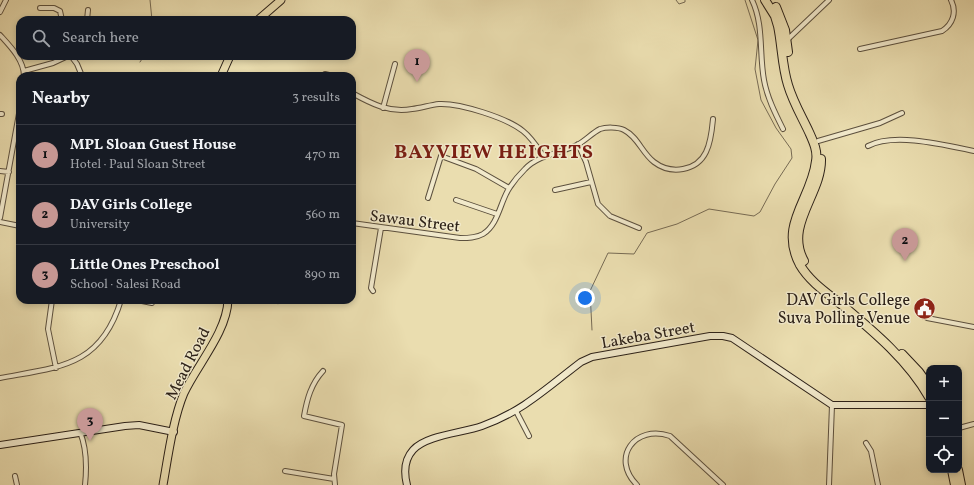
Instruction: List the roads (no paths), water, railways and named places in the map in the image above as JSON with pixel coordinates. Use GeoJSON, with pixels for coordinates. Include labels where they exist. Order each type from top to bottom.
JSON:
{"type":"FeatureCollection","features":[{"type":"Feature","properties":{"kind":"highway"},"geometry":{"type":"LineString","coordinates":[[765,0],[775,16],[778,26],[788,87],[814,144],[816,155],[814,171],[793,226],[793,239],[798,260],[805,272],[818,286],[891,350],[918,379],[926,391]]}},
{"type":"Feature","properties":{"kind":"highway"},"geometry":{"type":"LineString","coordinates":[[772,0],[785,30],[793,85],[818,141],[821,152],[820,170],[800,227],[799,242],[803,258],[813,274],[878,330],[914,366],[926,382]]}},
{"type":"Feature","properties":{"kind":"highway"},"geometry":{"type":"LineString","coordinates":[[953,473],[955,485]]}},
{"type":"Feature","properties":{"kind":"highway"},"geometry":{"type":"LineString","coordinates":[[959,473],[961,485]]}},
{"type":"Feature","properties":{"kind":"main road"},"geometry":{"type":"LineString","coordinates":[[263,16],[281,0]]}},
{"type":"Feature","properties":{"kind":"main road"},"geometry":{"type":"LineString","coordinates":[[223,72],[228,60]]}},
{"type":"Feature","properties":{"kind":"main road","name":"Mead Road"},"geometry":{"type":"LineString","coordinates":[[163,485],[180,406],[185,393],[222,326],[227,304]]}},
{"type":"Feature","properties":{"kind":"main road","name":"Lakeba Street"},"geometry":{"type":"LineString","coordinates":[[407,485],[405,472],[406,464],[413,449],[431,440],[483,426],[516,411],[581,362],[592,357],[705,337],[723,336],[732,338],[832,405]]}},
{"type":"Feature","properties":{"kind":"main road"},"geometry":{"type":"LineString","coordinates":[[832,405],[926,404]]}},
{"type":"Feature","properties":{"kind":"main road"},"geometry":{"type":"LineString","coordinates":[[0,445],[80,432],[140,425],[174,432]]}},
{"type":"Feature","properties":{"kind":"street"},"geometry":{"type":"LineString","coordinates":[[0,12],[6,0]]}},
{"type":"Feature","properties":{"kind":"street"},"geometry":{"type":"LineString","coordinates":[[752,0],[761,30],[765,86],[771,105],[783,129]]}},
{"type":"Feature","properties":{"kind":"street"},"geometry":{"type":"LineString","coordinates":[[787,40],[829,0]]}},
{"type":"Feature","properties":{"kind":"street"},"geometry":{"type":"LineString","coordinates":[[860,49],[942,31],[948,27],[953,18],[954,9],[951,0]]}},
{"type":"Feature","properties":{"kind":"street"},"geometry":{"type":"LineString","coordinates":[[40,8],[54,8],[60,11],[61,16]]}},
{"type":"Feature","properties":{"kind":"street"},"geometry":{"type":"LineString","coordinates":[[87,16],[88,10]]}},
{"type":"Feature","properties":{"kind":"street"},"geometry":{"type":"LineString","coordinates":[[785,30],[795,32]]}},
{"type":"Feature","properties":{"kind":"street"},"geometry":{"type":"LineString","coordinates":[[0,35],[16,52]]}},
{"type":"Feature","properties":{"kind":"street"},"geometry":{"type":"LineString","coordinates":[[20,60],[24,71],[60,60]]}},
{"type":"Feature","properties":{"kind":"street"},"geometry":{"type":"LineString","coordinates":[[73,60],[81,72]]}},
{"type":"Feature","properties":{"kind":"street"},"geometry":{"type":"LineString","coordinates":[[383,108],[395,64]]}},
{"type":"Feature","properties":{"kind":"street"},"geometry":{"type":"LineString","coordinates":[[356,95],[383,108],[403,110],[440,104],[452,105],[481,112],[522,130],[530,137],[544,157]]}},
{"type":"Feature","properties":{"kind":"street"},"geometry":{"type":"LineString","coordinates":[[818,141],[880,123],[902,113]]}},
{"type":"Feature","properties":{"kind":"street","name":"Sawau Street"},"geometry":{"type":"LineString","coordinates":[[356,224],[469,238],[484,234],[491,227],[509,188],[526,167],[544,157],[578,144],[600,129],[623,129],[637,140],[653,162],[667,169],[683,170],[690,167],[704,156],[709,145],[713,119]]}},
{"type":"Feature","properties":{"kind":"street"},"geometry":{"type":"LineString","coordinates":[[0,218],[16,131]]}},
{"type":"Feature","properties":{"kind":"street"},"geometry":{"type":"LineString","coordinates":[[868,146],[880,141],[896,139],[974,151]]}},
{"type":"Feature","properties":{"kind":"street"},"geometry":{"type":"LineString","coordinates":[[578,144],[586,162],[598,204],[603,211],[610,216],[639,228]]}},
{"type":"Feature","properties":{"kind":"street"},"geometry":{"type":"LineString","coordinates":[[428,198],[441,156],[476,169],[509,188]]}},
{"type":"Feature","properties":{"kind":"street"},"geometry":{"type":"LineString","coordinates":[[0,171],[9,172]]}},
{"type":"Feature","properties":{"kind":"street"},"geometry":{"type":"LineString","coordinates":[[555,190],[591,182]]}},
{"type":"Feature","properties":{"kind":"street"},"geometry":{"type":"LineString","coordinates":[[456,200],[497,214]]}},
{"type":"Feature","properties":{"kind":"street"},"geometry":{"type":"LineString","coordinates":[[0,222],[16,225]]}},
{"type":"Feature","properties":{"kind":"street"},"geometry":{"type":"LineString","coordinates":[[372,291],[371,288],[382,228]]}},
{"type":"Feature","properties":{"kind":"street"},"geometry":{"type":"LineString","coordinates":[[51,304],[48,329],[56,368]]}},
{"type":"Feature","properties":{"kind":"street"},"geometry":{"type":"LineString","coordinates":[[0,378],[56,368],[76,360],[96,346],[110,329],[119,304]]}},
{"type":"Feature","properties":{"kind":"street"},"geometry":{"type":"LineString","coordinates":[[927,318],[974,327]]}},
{"type":"Feature","properties":{"kind":"street"},"geometry":{"type":"LineString","coordinates":[[323,371],[315,380],[311,389],[304,416],[342,425],[334,479],[335,485]]}},
{"type":"Feature","properties":{"kind":"street"},"geometry":{"type":"LineString","coordinates":[[829,485],[832,405]]}},
{"type":"Feature","properties":{"kind":"street"},"geometry":{"type":"LineString","coordinates":[[516,411],[529,436]]}},
{"type":"Feature","properties":{"kind":"street"},"geometry":{"type":"LineString","coordinates":[[962,427],[974,424]]}},
{"type":"Feature","properties":{"kind":"street"},"geometry":{"type":"LineString","coordinates":[[80,432],[86,457],[85,485]]}},
{"type":"Feature","properties":{"kind":"street"},"geometry":{"type":"LineString","coordinates":[[637,485],[628,473],[625,466],[629,450],[635,440],[642,436],[656,433],[670,436],[723,485]]}},
{"type":"Feature","properties":{"kind":"street"},"geometry":{"type":"LineString","coordinates":[[866,443],[871,451],[878,485]]}},
{"type":"Feature","properties":{"kind":"street"},"geometry":{"type":"LineString","coordinates":[[285,471],[334,479]]}},
{"type":"Feature","properties":{"kind":"street"},"geometry":{"type":"LineString","coordinates":[[15,476],[17,485]]}},
{"type":"Feature","properties":{"kind":"waterway"},"geometry":{"type":"LineString","coordinates":[[150,0],[152,16]]}},
{"type":"Feature","properties":{"kind":"waterway"},"geometry":{"type":"LineString","coordinates":[[676,0],[679,4],[685,2],[685,0]]}},
{"type":"Feature","properties":{"kind":"waterway"},"geometry":{"type":"LineString","coordinates":[[592,330],[590,291],[608,253],[634,254],[647,233],[677,224],[709,209],[754,216],[760,212],[775,184],[792,158],[791,149],[776,128],[761,100],[755,69],[758,40],[745,0]]}},
{"type":"Feature","properties":{"kind":"place","name":"MPL Sloan Guest House"},"geometry":{"type":"Point","coordinates":[417,82]}},
{"type":"Feature","properties":{"kind":"place","name":"DAV Girls College"},"geometry":{"type":"Point","coordinates":[905,261]}},
{"type":"Feature","properties":{"kind":"place","name":"DAV Girls College Suva Polling Venue"},"geometry":{"type":"Point","coordinates":[925,308]}},
{"type":"Feature","properties":{"kind":"place","name":"Little Ones Preschool"},"geometry":{"type":"Point","coordinates":[90,441]}},
{"type":"Feature","properties":{"kind":"district","name":"BAYVIEW HEIGHTS"},"geometry":{"type":"Point","coordinates":[494,151]}}]}
